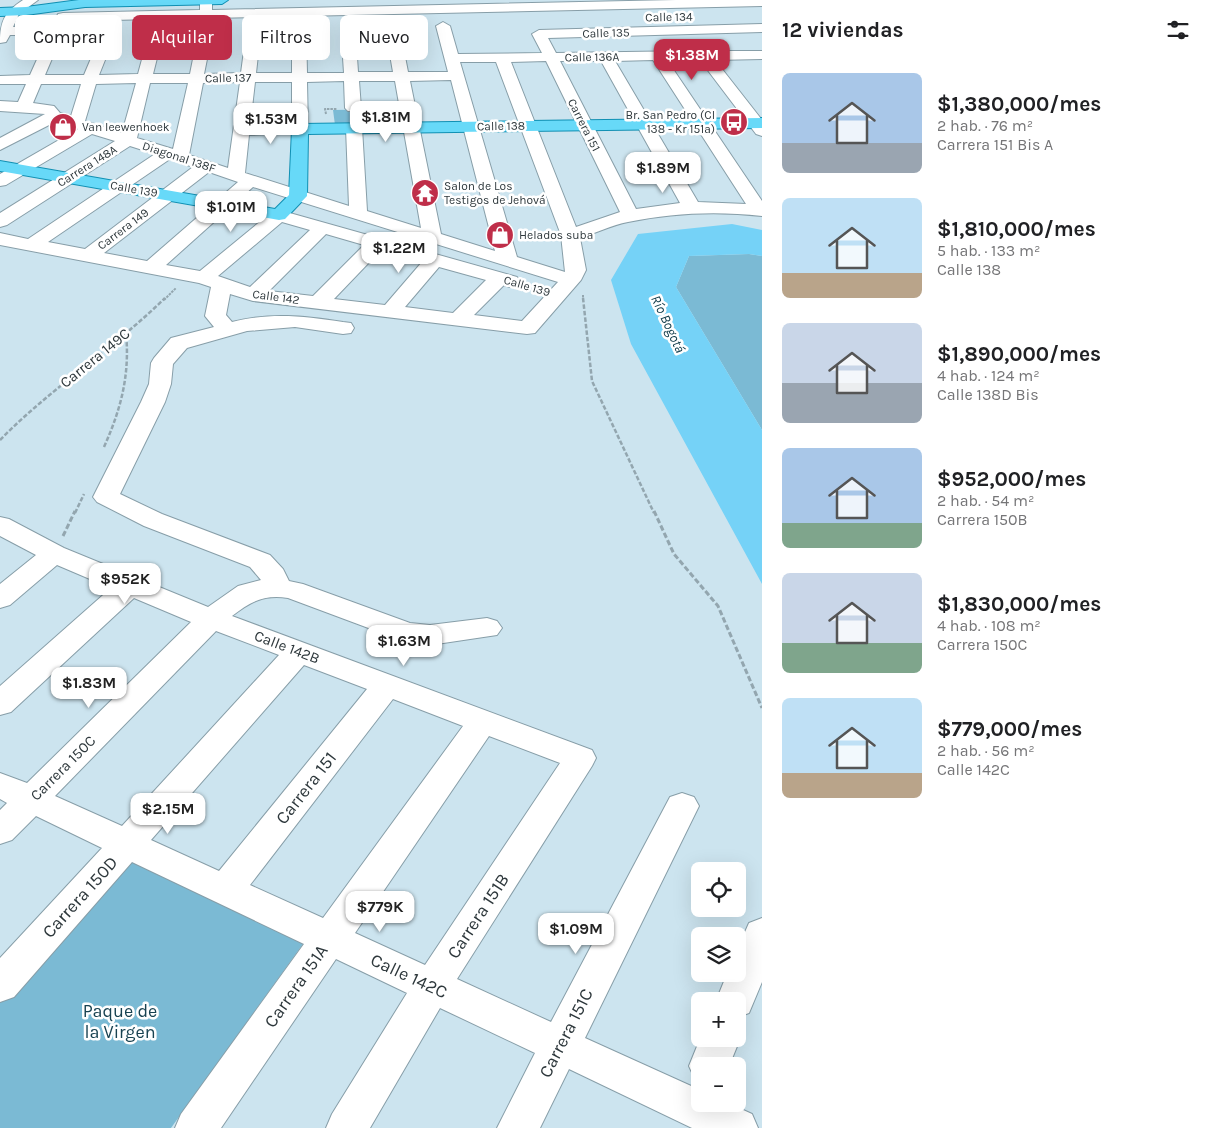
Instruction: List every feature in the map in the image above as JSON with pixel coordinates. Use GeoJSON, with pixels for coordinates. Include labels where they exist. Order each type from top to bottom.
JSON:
{"type":"FeatureCollection","features":[{"type":"Feature","properties":{"kind":"main road"},"geometry":{"type":"LineString","coordinates":[[208,15],[222,0]]}},
{"type":"Feature","properties":{"kind":"main road"},"geometry":{"type":"LineString","coordinates":[[0,12],[62,8]]}},
{"type":"Feature","properties":{"kind":"main road","name":"Calle 138"},"geometry":{"type":"LineString","coordinates":[[300,129],[644,124],[760,125]]}},
{"type":"Feature","properties":{"kind":"main road"},"geometry":{"type":"LineString","coordinates":[[279,215],[298,196],[300,129]]}},
{"type":"Feature","properties":{"kind":"main road","name":"Calle 139"},"geometry":{"type":"LineString","coordinates":[[0,166],[279,215]]}},
{"type":"Feature","properties":{"kind":"street"},"geometry":{"type":"LineString","coordinates":[[2,34],[14,12],[32,0]]}},
{"type":"Feature","properties":{"kind":"street"},"geometry":{"type":"LineString","coordinates":[[655,2],[701,50],[760,125]]}},
{"type":"Feature","properties":{"kind":"street"},"geometry":{"type":"LineString","coordinates":[[231,15],[354,5],[762,2]]}},
{"type":"Feature","properties":{"kind":"street"},"geometry":{"type":"LineString","coordinates":[[508,4],[542,35]]}},
{"type":"Feature","properties":{"kind":"street"},"geometry":{"type":"LineString","coordinates":[[62,8],[174,15]]}},
{"type":"Feature","properties":{"kind":"street","name":"Calle 134"},"geometry":{"type":"LineString","coordinates":[[542,35],[670,17],[762,15]]}},
{"type":"Feature","properties":{"kind":"street"},"geometry":{"type":"LineString","coordinates":[[428,26],[448,26],[453,43],[452,58],[471,127],[504,269],[458,320]]}},
{"type":"Feature","properties":{"kind":"street","name":"Calle 135"},"geometry":{"type":"LineString","coordinates":[[542,35],[762,28]]}},
{"type":"Feature","properties":{"kind":"street"},"geometry":{"type":"LineString","coordinates":[[2,34],[15,33]]}},
{"type":"Feature","properties":{"kind":"street"},"geometry":{"type":"LineString","coordinates":[[524,41],[542,35],[701,50]]}},
{"type":"Feature","properties":{"kind":"street","name":"Calle 136A"},"geometry":{"type":"LineString","coordinates":[[452,58],[502,58],[542,35],[605,56],[657,56],[701,50],[760,54]]}},
{"type":"Feature","properties":{"kind":"street","name":"Carrera 151"},"geometry":{"type":"LineString","coordinates":[[542,35],[584,125],[631,216]]}},
{"type":"Feature","properties":{"kind":"street"},"geometry":{"type":"LineString","coordinates":[[605,56],[692,208]]}},
{"type":"Feature","properties":{"kind":"street"},"geometry":{"type":"LineString","coordinates":[[657,56],[761,210]]}},
{"type":"Feature","properties":{"kind":"street"},"geometry":{"type":"LineString","coordinates":[[502,58],[570,235],[573,275],[557,294]]}},
{"type":"Feature","properties":{"kind":"street"},"geometry":{"type":"LineString","coordinates":[[24,108],[44,60]]}},
{"type":"Feature","properties":{"kind":"street"},"geometry":{"type":"LineString","coordinates":[[0,181],[84,126],[90,79],[99,60]]}},
{"type":"Feature","properties":{"kind":"street","name":"Carrera 148A"},"geometry":{"type":"LineString","coordinates":[[0,221],[128,140],[148,60]]}},
{"type":"Feature","properties":{"kind":"street"},"geometry":{"type":"LineString","coordinates":[[31,245],[118,187],[174,155],[198,60]]}},
{"type":"Feature","properties":{"kind":"street"},"geometry":{"type":"LineString","coordinates":[[151,268],[222,205],[243,178],[241,130],[250,60]]}},
{"type":"Feature","properties":{"kind":"street"},"geometry":{"type":"LineString","coordinates":[[300,129],[301,60]]}},
{"type":"Feature","properties":{"kind":"street"},"geometry":{"type":"LineString","coordinates":[[350,60],[353,108]]}},
{"type":"Feature","properties":{"kind":"street"},"geometry":{"type":"LineString","coordinates":[[398,60],[432,238]]}},
{"type":"Feature","properties":{"kind":"street","name":"Calle 137"},"geometry":{"type":"LineString","coordinates":[[0,80],[457,76]]}},
{"type":"Feature","properties":{"kind":"street","name":"Diagonal 138F"},"geometry":{"type":"LineString","coordinates":[[1,107],[51,112],[84,126],[432,238],[504,269],[573,275]]}},
{"type":"Feature","properties":{"kind":"street"},"geometry":{"type":"LineString","coordinates":[[0,145],[51,112]]}},
{"type":"Feature","properties":{"kind":"street"},"geometry":{"type":"LineString","coordinates":[[354,128],[358,214]]}},
{"type":"Feature","properties":{"kind":"street","name":"Calle 138"},"geometry":{"type":"LineString","coordinates":[[241,130],[300,129]]}},
{"type":"Feature","properties":{"kind":"street","name":"Carrera 149"},"geometry":{"type":"LineString","coordinates":[[88,256],[206,166]]}},
{"type":"Feature","properties":{"kind":"street"},"geometry":{"type":"LineString","coordinates":[[570,235],[631,216],[658,211],[692,208],[761,210]]}},
{"type":"Feature","properties":{"kind":"street"},"geometry":{"type":"LineString","coordinates":[[227,329],[215,316],[205,279],[279,215]]}},
{"type":"Feature","properties":{"kind":"street","name":"Calle 139"},"geometry":{"type":"LineString","coordinates":[[279,215],[435,259],[504,269],[533,288],[557,294]]}},
{"type":"Feature","properties":{"kind":"street"},"geometry":{"type":"LineString","coordinates":[[253,295],[323,227]]}},
{"type":"Feature","properties":{"kind":"street","name":"Calle 142"},"geometry":{"type":"LineString","coordinates":[[0,239],[205,279],[253,295],[527,328],[557,294]]}},
{"type":"Feature","properties":{"kind":"street"},"geometry":{"type":"LineString","coordinates":[[318,303],[377,243]]}},
{"type":"Feature","properties":{"kind":"street"},"geometry":{"type":"LineString","coordinates":[[390,312],[435,259]]}},
{"type":"Feature","properties":{"kind":"street"},"geometry":{"type":"LineString","coordinates":[[343,328],[295,321],[246,324],[180,344],[162,363],[160,384],[153,402],[106,497],[154,520],[260,560],[273,575],[277,586],[293,590],[406,632],[430,635],[487,628]]}},
{"type":"Feature","properties":{"kind":"street","name":"Calle 142B"},"geometry":{"type":"LineString","coordinates":[[0,525],[54,554],[211,619],[580,758]]}},
{"type":"Feature","properties":{"kind":"street"},"geometry":{"type":"LineString","coordinates":[[0,599],[54,554]]}},
{"type":"Feature","properties":{"kind":"street"},"geometry":{"type":"LineString","coordinates":[[0,704],[131,585]]}},
{"type":"Feature","properties":{"kind":"street","name":"Carrera 150C"},"geometry":{"type":"LineString","coordinates":[[0,831],[16,793],[211,619],[238,596],[277,586]]}},
{"type":"Feature","properties":{"kind":"street","name":"Carrera 150D"},"geometry":{"type":"LineString","coordinates":[[0,985],[300,652]]}},
{"type":"Feature","properties":{"kind":"street","name":"Carrera 151"},"geometry":{"type":"LineString","coordinates":[[225,890],[387,685]]}},
{"type":"Feature","properties":{"kind":"street","name":"Carrera 151A"},"geometry":{"type":"LineString","coordinates":[[196,1128],[483,722]]}},
{"type":"Feature","properties":{"kind":"street","name":"Carrera 151B"},"geometry":{"type":"LineString","coordinates":[[347,1128],[432,986],[580,758]]}},
{"type":"Feature","properties":{"kind":"street","name":"Calle 142C"},"geometry":{"type":"LineString","coordinates":[[16,793],[691,1107]]}},
{"type":"Feature","properties":{"kind":"street","name":"Carrera 151C"},"geometry":{"type":"LineString","coordinates":[[518,1128],[682,806]]}},
{"type":"Feature","properties":{"kind":"street"},"geometry":{"type":"LineString","coordinates":[[739,992],[762,934]]}},
{"type":"Feature","properties":{"kind":"street","name":"Calle 142C"},"geometry":{"type":"LineString","coordinates":[[702,1112],[737,1128]]}},
{"type":"Feature","properties":{"kind":"path"},"geometry":{"type":"LineString","coordinates":[[573,275],[582,282],[592,381],[674,554],[718,606],[762,708]]}},
{"type":"Feature","properties":{"kind":"path","name":"Carrera 149C"},"geometry":{"type":"LineString","coordinates":[[0,440],[21,417],[155,309],[205,279]]}},
{"type":"Feature","properties":{"kind":"path"},"geometry":{"type":"LineString","coordinates":[[102,454],[121,409],[129,358],[126,333]]}},
{"type":"Feature","properties":{"kind":"path"},"geometry":{"type":"LineString","coordinates":[[54,554],[86,489]]}},
{"type":"Feature","properties":{"kind":"green space"},"geometry":{"type":"Polygon","coordinates":[[[390,109],[393,123],[335,125],[333,110],[390,109]]]}},
{"type":"Feature","properties":{"kind":"green space"},"geometry":{"type":"Polygon","coordinates":[[[749,254],[762,256],[762,430],[676,287],[689,256],[749,254]]]}},
{"type":"Feature","properties":{"kind":"green space","name":"Paque de la Virgen"},"geometry":{"type":"Polygon","coordinates":[[[130,853],[308,937],[171,1128],[0,1128],[0,999],[130,853]]]}},
{"type":"Feature","properties":{"kind":"water","name":"Río Bogotá"},"geometry":{"type":"Polygon","coordinates":[[[732,224],[762,230],[762,256],[749,254],[689,256],[676,287],[762,430],[762,584],[631,344],[611,280],[638,234],[732,224]]]}},
{"type":"Feature","properties":{"kind":"place","name":"Br. San Pedro (Cl 138 - Kr 151a)"},"geometry":{"type":"Point","coordinates":[734,122]}},
{"type":"Feature","properties":{"kind":"place","name":"Van leewenhoek"},"geometry":{"type":"Point","coordinates":[63,127]}},
{"type":"Feature","properties":{"kind":"place","name":"Salon de Los Testigos de Jehová"},"geometry":{"type":"Point","coordinates":[425,193]}},
{"type":"Feature","properties":{"kind":"place","name":"Helados suba"},"geometry":{"type":"Point","coordinates":[500,235]}}]}
